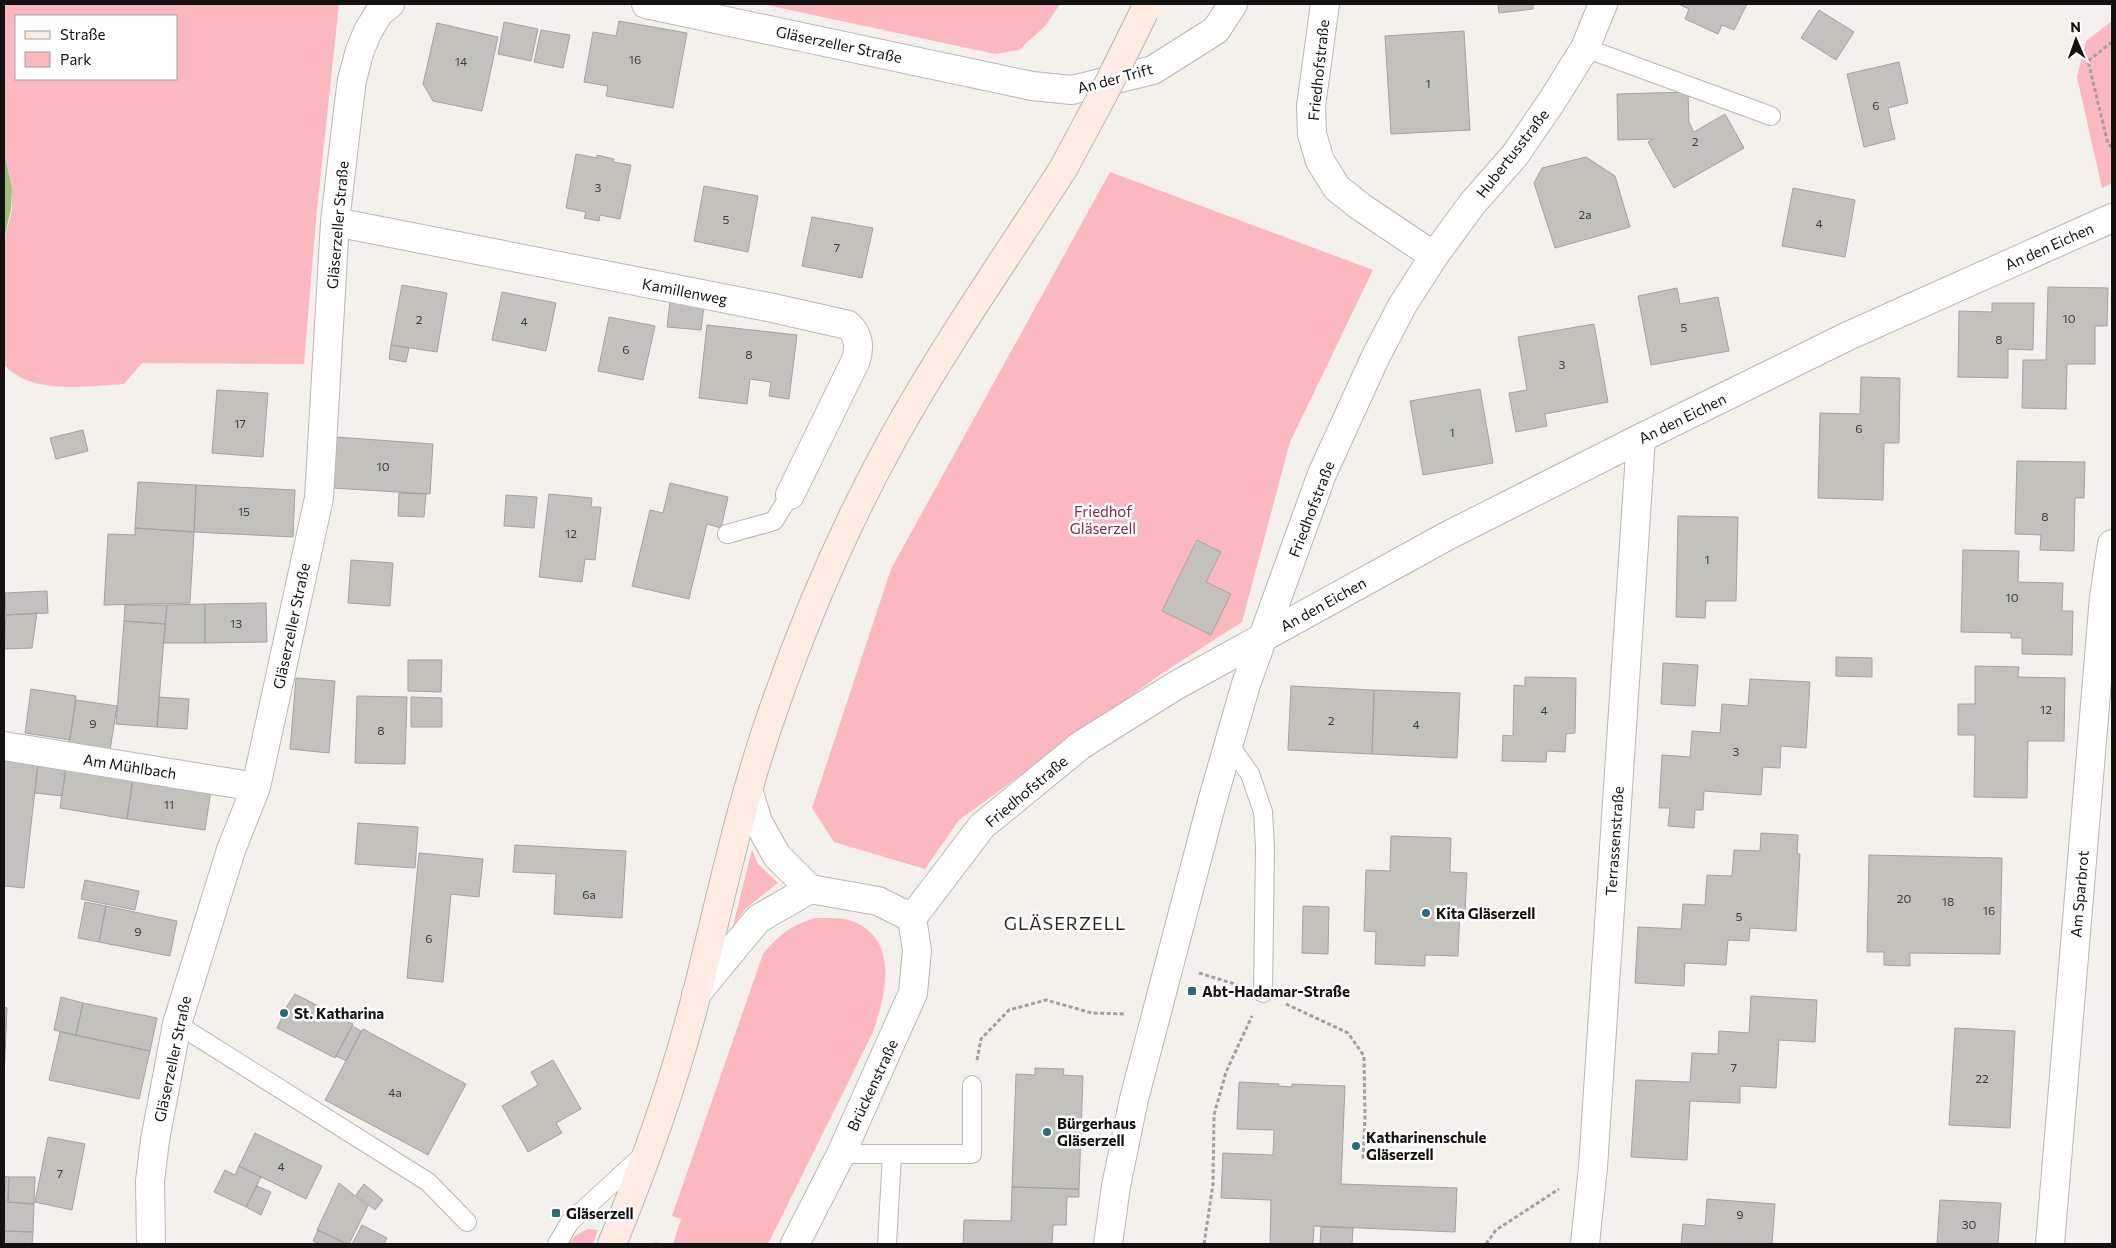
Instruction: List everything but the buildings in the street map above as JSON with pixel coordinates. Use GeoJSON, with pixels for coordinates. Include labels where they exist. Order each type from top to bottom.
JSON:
{"type":"FeatureCollection","features":[{"type":"Feature","properties":{"kind":"main road"},"geometry":{"type":"LineString","coordinates":[[612,1244],[649,1150],[669,1092],[696,994],[720,890],[773,710],[801,633],[829,567],[860,502],[897,432],[937,364],[1063,169],[1106,89],[1146,8]]}},
{"type":"Feature","properties":{"kind":"street","name":"Gläserzeller Straße"},"geometry":{"type":"LineString","coordinates":[[151,1244],[150,1180],[155,1140],[177,1024],[230,850],[256,787],[319,498],[336,222],[352,80],[368,31],[379,13],[390,4]]}},
{"type":"Feature","properties":{"kind":"street","name":"Gläserzeller Straße"},"geometry":{"type":"LineString","coordinates":[[646,4],[1032,86]]}},
{"type":"Feature","properties":{"kind":"street","name":"An der Trift"},"geometry":{"type":"LineString","coordinates":[[1032,86],[1072,90],[1153,70],[1216,30],[1233,4]]}},
{"type":"Feature","properties":{"kind":"street","name":"Friedhofstraße"},"geometry":{"type":"LineString","coordinates":[[912,918],[982,826],[1081,744],[1175,686],[1262,638],[1322,474],[1374,358],[1402,306],[1434,256],[1337,188],[1320,161],[1312,134],[1311,106],[1325,4]]}},
{"type":"Feature","properties":{"kind":"street","name":"Hubertusstraße"},"geometry":{"type":"LineString","coordinates":[[1434,256],[1472,204],[1514,155],[1552,101],[1585,48],[1603,4]]}},
{"type":"Feature","properties":{"kind":"street","name":"An den Eichen"},"geometry":{"type":"LineString","coordinates":[[1262,638],[1447,536],[1641,438],[1848,336],[2112,218]]}},
{"type":"Feature","properties":{"kind":"street","name":"Kamillenweg"},"geometry":{"type":"LineString","coordinates":[[336,222],[773,308],[848,325],[858,339],[859,349],[856,360],[790,495]]}},
{"type":"Feature","properties":{"kind":"street","name":"Terrassenstraße"},"geometry":{"type":"LineString","coordinates":[[1585,1244],[1593,1167],[1641,438]]}},
{"type":"Feature","properties":{"kind":"street","name":"Am Sparbrot"},"geometry":{"type":"LineString","coordinates":[[2050,1244],[2112,544]]}},
{"type":"Feature","properties":{"kind":"street"},"geometry":{"type":"LineString","coordinates":[[1108,1244],[1116,1186],[1134,1099],[1228,743],[1262,638]]}},
{"type":"Feature","properties":{"kind":"street","name":"Am Mühlbach"},"geometry":{"type":"LineString","coordinates":[[4,746],[256,787]]}},
{"type":"Feature","properties":{"kind":"street"},"geometry":{"type":"LineString","coordinates":[[748,790],[758,822],[777,856],[810,889],[878,901],[912,918]]}},
{"type":"Feature","properties":{"kind":"street"},"geometry":{"type":"LineString","coordinates":[[696,994],[758,919],[810,889]]}},
{"type":"Feature","properties":{"kind":"street","name":"Brückenstraße"},"geometry":{"type":"LineString","coordinates":[[795,1244],[841,1154],[913,993],[917,950],[912,918]]}},
{"type":"Feature","properties":{"kind":"lane"},"geometry":{"type":"LineString","coordinates":[[1585,48],[1771,116]]}},
{"type":"Feature","properties":{"kind":"lane"},"geometry":{"type":"LineString","coordinates":[[726,534],[774,522],[790,495]]}},
{"type":"Feature","properties":{"kind":"lane"},"geometry":{"type":"LineString","coordinates":[[1228,743],[1250,774],[1263,812],[1265,847],[1263,993]]}},
{"type":"Feature","properties":{"kind":"lane"},"geometry":{"type":"LineString","coordinates":[[177,1024],[428,1182],[467,1222]]}},
{"type":"Feature","properties":{"kind":"lane"},"geometry":{"type":"LineString","coordinates":[[841,1154],[972,1154],[972,1085]]}},
{"type":"Feature","properties":{"kind":"lane"},"geometry":{"type":"LineString","coordinates":[[557,1244],[570,1222],[649,1150]]}},
{"type":"Feature","properties":{"kind":"lane"},"geometry":{"type":"LineString","coordinates":[[887,1244],[892,1155]]}},
{"type":"Feature","properties":{"kind":"path"},"geometry":{"type":"LineString","coordinates":[[2112,42],[2088,61],[2108,144],[2112,148]]}},
{"type":"Feature","properties":{"kind":"path"},"geometry":{"type":"LineString","coordinates":[[1204,974],[1228,982]]}},
{"type":"Feature","properties":{"kind":"path"},"geometry":{"type":"LineString","coordinates":[[1204,1244],[1212,1184],[1214,1115],[1226,1072],[1263,993],[1348,1033],[1364,1056],[1365,1118],[1363,1159]]}},
{"type":"Feature","properties":{"kind":"path"},"geometry":{"type":"LineString","coordinates":[[972,1085],[981,1039],[1009,1010],[1046,1000],[1092,1013]]}},
{"type":"Feature","properties":{"kind":"path"},"geometry":{"type":"LineString","coordinates":[[1486,1244],[1496,1230],[1593,1167]]}},
{"type":"Feature","properties":{"kind":"green space"},"geometry":{"type":"Polygon","coordinates":[[[4,4],[339,4],[316,219],[304,364],[142,363],[124,384],[85,387],[43,385],[20,377],[4,365],[4,241],[12,209],[12,189],[4,149],[4,4]]]}},
{"type":"Feature","properties":{"kind":"green space"},"geometry":{"type":"Polygon","coordinates":[[[762,4],[1060,4],[1046,25],[1019,50],[995,54],[762,4]]]}},
{"type":"Feature","properties":{"kind":"green space"},"geometry":{"type":"Polygon","coordinates":[[[2112,21],[2112,183],[2102,188],[2077,77],[2086,41],[2112,21]]]}},
{"type":"Feature","properties":{"kind":"green space","name":"Friedhof Gläserzell"},"geometry":{"type":"Polygon","coordinates":[[[1110,172],[1373,270],[1290,442],[1242,622],[1161,674],[959,820],[925,869],[834,842],[812,808],[891,569],[1110,172]]]}},
{"type":"Feature","properties":{"kind":"green space"},"geometry":{"type":"Polygon","coordinates":[[[752,850],[758,864],[778,883],[746,908],[733,926],[752,850]]]}},
{"type":"Feature","properties":{"kind":"green space"},"geometry":{"type":"Polygon","coordinates":[[[815,918],[839,918],[856,922],[873,935],[880,947],[884,960],[884,990],[873,1032],[768,1244],[673,1244],[681,1219],[672,1216],[763,954],[786,931],[815,918]]]}},
{"type":"Feature","properties":{"kind":"green space"},"geometry":{"type":"Polygon","coordinates":[[[588,1229],[598,1230],[593,1244],[568,1244],[576,1235],[588,1229]]]}},
{"type":"Feature","properties":{"kind":"shaded area"},"geometry":{"type":"Polygon","coordinates":[[[4,151],[12,189],[11,209],[4,239],[4,151]]]}},
{"type":"Feature","properties":{"kind":"place","name":"Kita Gläserzell"},"geometry":{"type":"Point","coordinates":[1426,913]}},
{"type":"Feature","properties":{"kind":"place","name":"Abt-Hadamar-Straße"},"geometry":{"type":"Point","coordinates":[1192,991]}},
{"type":"Feature","properties":{"kind":"place","name":"St. Katharina"},"geometry":{"type":"Point","coordinates":[284,1013]}},
{"type":"Feature","properties":{"kind":"place","name":"Bürgerhaus Gläserzell"},"geometry":{"type":"Point","coordinates":[1047,1132]}},
{"type":"Feature","properties":{"kind":"place","name":"Katharinenschule Gläserzell"},"geometry":{"type":"Point","coordinates":[1356,1146]}},
{"type":"Feature","properties":{"kind":"place","name":"Gläserzell"},"geometry":{"type":"Point","coordinates":[556,1213]}},
{"type":"Feature","properties":{"kind":"district","name":"GLÄSERZELL"},"geometry":{"type":"Point","coordinates":[1065,923]}}]}
